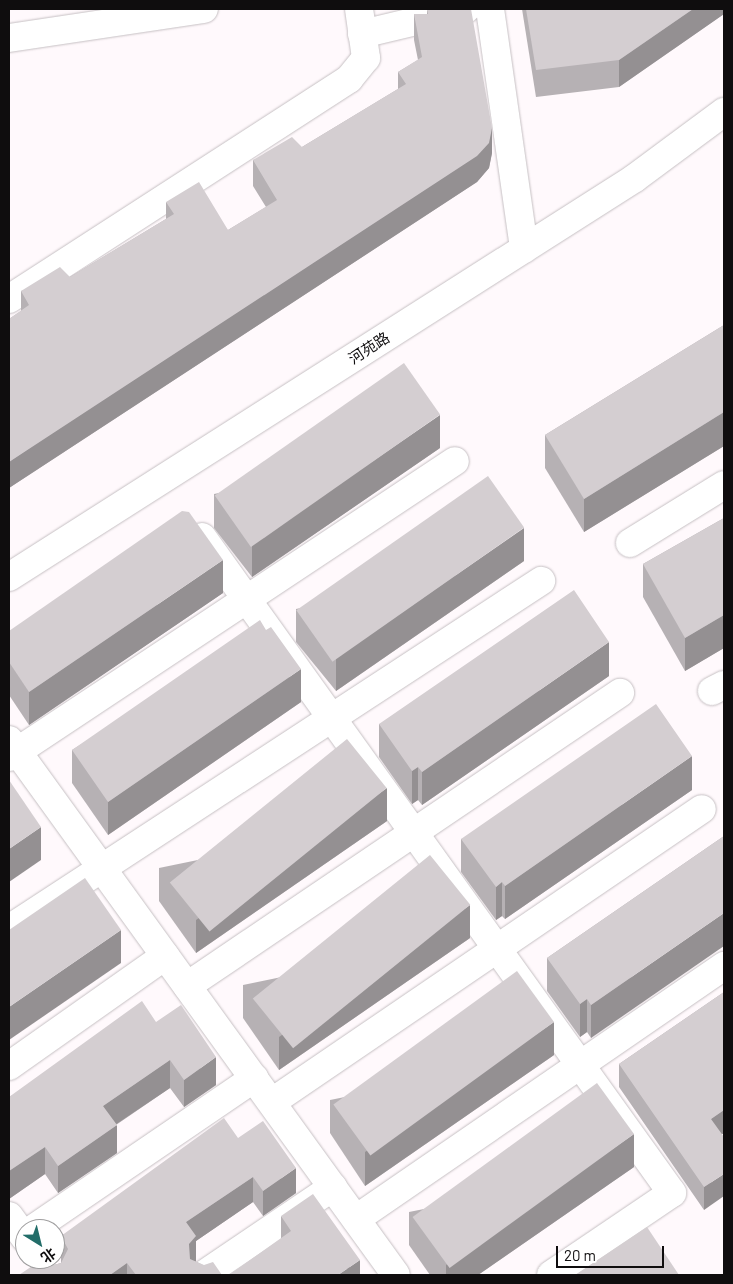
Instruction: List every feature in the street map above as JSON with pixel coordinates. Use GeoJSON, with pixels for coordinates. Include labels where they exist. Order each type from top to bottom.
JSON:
{"type":"FeatureCollection","features":[{"type":"Feature","properties":{"kind":"street"},"geometry":{"type":"LineString","coordinates":[[9,38],[204,9]]}},
{"type":"Feature","properties":{"kind":"street"},"geometry":{"type":"LineString","coordinates":[[9,299],[349,79],[366,58],[360,21],[466,9]]}},
{"type":"Feature","properties":{"kind":"street"},"geometry":{"type":"LineString","coordinates":[[490,9],[524,249]]}},
{"type":"Feature","properties":{"kind":"street","name":"河苑路"},"geometry":{"type":"LineString","coordinates":[[9,577],[635,178],[724,112]]}},
{"type":"Feature","properties":{"kind":"street"},"geometry":{"type":"LineString","coordinates":[[396,1275],[103,869],[12,749],[246,599],[454,462]]}},
{"type":"Feature","properties":{"kind":"street"},"geometry":{"type":"LineString","coordinates":[[630,543],[724,485]]}},
{"type":"Feature","properties":{"kind":"street"},"geometry":{"type":"LineString","coordinates":[[194,526],[672,1193],[551,1275]]}},
{"type":"Feature","properties":{"kind":"street"},"geometry":{"type":"LineString","coordinates":[[9,929],[542,581]]}},
{"type":"Feature","properties":{"kind":"street"},"geometry":{"type":"LineString","coordinates":[[187,986],[620,693]]}},
{"type":"Feature","properties":{"kind":"street"},"geometry":{"type":"LineString","coordinates":[[272,1102],[702,809]]}},
{"type":"Feature","properties":{"kind":"street"},"geometry":{"type":"LineString","coordinates":[[9,1066],[165,956]]}},
{"type":"Feature","properties":{"kind":"street"},"geometry":{"type":"LineString","coordinates":[[356,1219],[724,966]]}},
{"type":"Feature","properties":{"kind":"street"},"geometry":{"type":"LineString","coordinates":[[42,1219],[254,1078]]}},
{"type":"Feature","properties":{"kind":"street"},"geometry":{"type":"LineString","coordinates":[[203,1275],[333,1187]]}},
{"type":"Feature","properties":{"kind":"building"},"geometry":{"type":"Polygon","coordinates":[[[427,9],[471,9],[492,128],[489,143],[477,156],[9,462],[9,319],[29,305],[21,291],[60,267],[70,277],[174,214],[166,202],[199,182],[228,230],[277,200],[253,160],[292,137],[302,147],[406,84],[398,72],[422,57],[414,14],[428,14],[427,9]]]}},
{"type":"Feature","properties":{"kind":"building"},"geometry":{"type":"Polygon","coordinates":[[[526,9],[693,9],[619,60],[536,70],[526,9]]]}},
{"type":"Feature","properties":{"kind":"building"},"geometry":{"type":"Polygon","coordinates":[[[724,325],[724,412],[584,499],[545,435],[724,325]]]}},
{"type":"Feature","properties":{"kind":"building"},"geometry":{"type":"Polygon","coordinates":[[[404,363],[440,415],[251,547],[215,495],[404,363]]]}},
{"type":"Feature","properties":{"kind":"building"},"geometry":{"type":"Polygon","coordinates":[[[488,476],[524,528],[332,662],[296,610],[488,476]]]}},
{"type":"Feature","properties":{"kind":"building"},"geometry":{"type":"Polygon","coordinates":[[[182,511],[189,512],[223,560],[29,692],[9,662],[9,631],[182,511]]]}},
{"type":"Feature","properties":{"kind":"building"},"geometry":{"type":"Polygon","coordinates":[[[724,518],[724,615],[685,638],[643,564],[724,518]]]}},
{"type":"Feature","properties":{"kind":"building"},"geometry":{"type":"Polygon","coordinates":[[[574,590],[609,642],[422,772],[418,767],[412,771],[379,724],[574,590]]]}},
{"type":"Feature","properties":{"kind":"building"},"geometry":{"type":"Polygon","coordinates":[[[260,620],[266,630],[271,627],[301,669],[108,802],[72,750],[260,620]]]}},
{"type":"Feature","properties":{"kind":"building"},"geometry":{"type":"Polygon","coordinates":[[[656,704],[692,756],[505,886],[502,882],[496,887],[461,839],[656,704]]]}},
{"type":"Feature","properties":{"kind":"building"},"geometry":{"type":"Polygon","coordinates":[[[347,739],[387,788],[209,931],[170,882],[347,739]]]}},
{"type":"Feature","properties":{"kind":"building"},"geometry":{"type":"Polygon","coordinates":[[[9,780],[41,827],[9,849],[9,780]]]}},
{"type":"Feature","properties":{"kind":"building"},"geometry":{"type":"Polygon","coordinates":[[[724,836],[724,913],[591,1005],[587,999],[580,1004],[547,958],[724,836]]]}},
{"type":"Feature","properties":{"kind":"building"},"geometry":{"type":"Polygon","coordinates":[[[430,855],[470,905],[293,1048],[253,998],[430,855]]]}},
{"type":"Feature","properties":{"kind":"building"},"geometry":{"type":"Polygon","coordinates":[[[85,878],[121,930],[9,1007],[9,930],[85,878]]]}},
{"type":"Feature","properties":{"kind":"building"},"geometry":{"type":"Polygon","coordinates":[[[517,971],[554,1022],[370,1155],[333,1104],[517,971]]]}},
{"type":"Feature","properties":{"kind":"building"},"geometry":{"type":"Polygon","coordinates":[[[724,992],[724,1110],[711,1119],[724,1137],[724,1174],[704,1187],[619,1064],[724,992]]]}},
{"type":"Feature","properties":{"kind":"building"},"geometry":{"type":"Polygon","coordinates":[[[142,1001],[156,1022],[181,1005],[216,1057],[184,1080],[170,1060],[103,1106],[117,1125],[58,1166],[45,1147],[9,1171],[9,1097],[142,1001]]]}},
{"type":"Feature","properties":{"kind":"building"},"geometry":{"type":"Polygon","coordinates":[[[597,1083],[634,1134],[450,1268],[413,1217],[597,1083]]]}},
{"type":"Feature","properties":{"kind":"building"},"geometry":{"type":"Polygon","coordinates":[[[224,1118],[238,1138],[263,1121],[296,1168],[263,1191],[253,1177],[186,1222],[196,1236],[189,1244],[190,1259],[204,1265],[213,1262],[222,1275],[136,1275],[127,1263],[110,1275],[19,1275],[28,1269],[65,1269],[65,1255],[68,1249],[65,1243],[65,1233],[224,1118]]]}},
{"type":"Feature","properties":{"kind":"building"},"geometry":{"type":"Polygon","coordinates":[[[313,1194],[360,1260],[338,1275],[229,1275],[291,1231],[281,1216],[313,1194]]]}},
{"type":"Feature","properties":{"kind":"building"},"geometry":{"type":"Polygon","coordinates":[[[647,1227],[679,1275],[575,1275],[647,1227]]]}}]}
